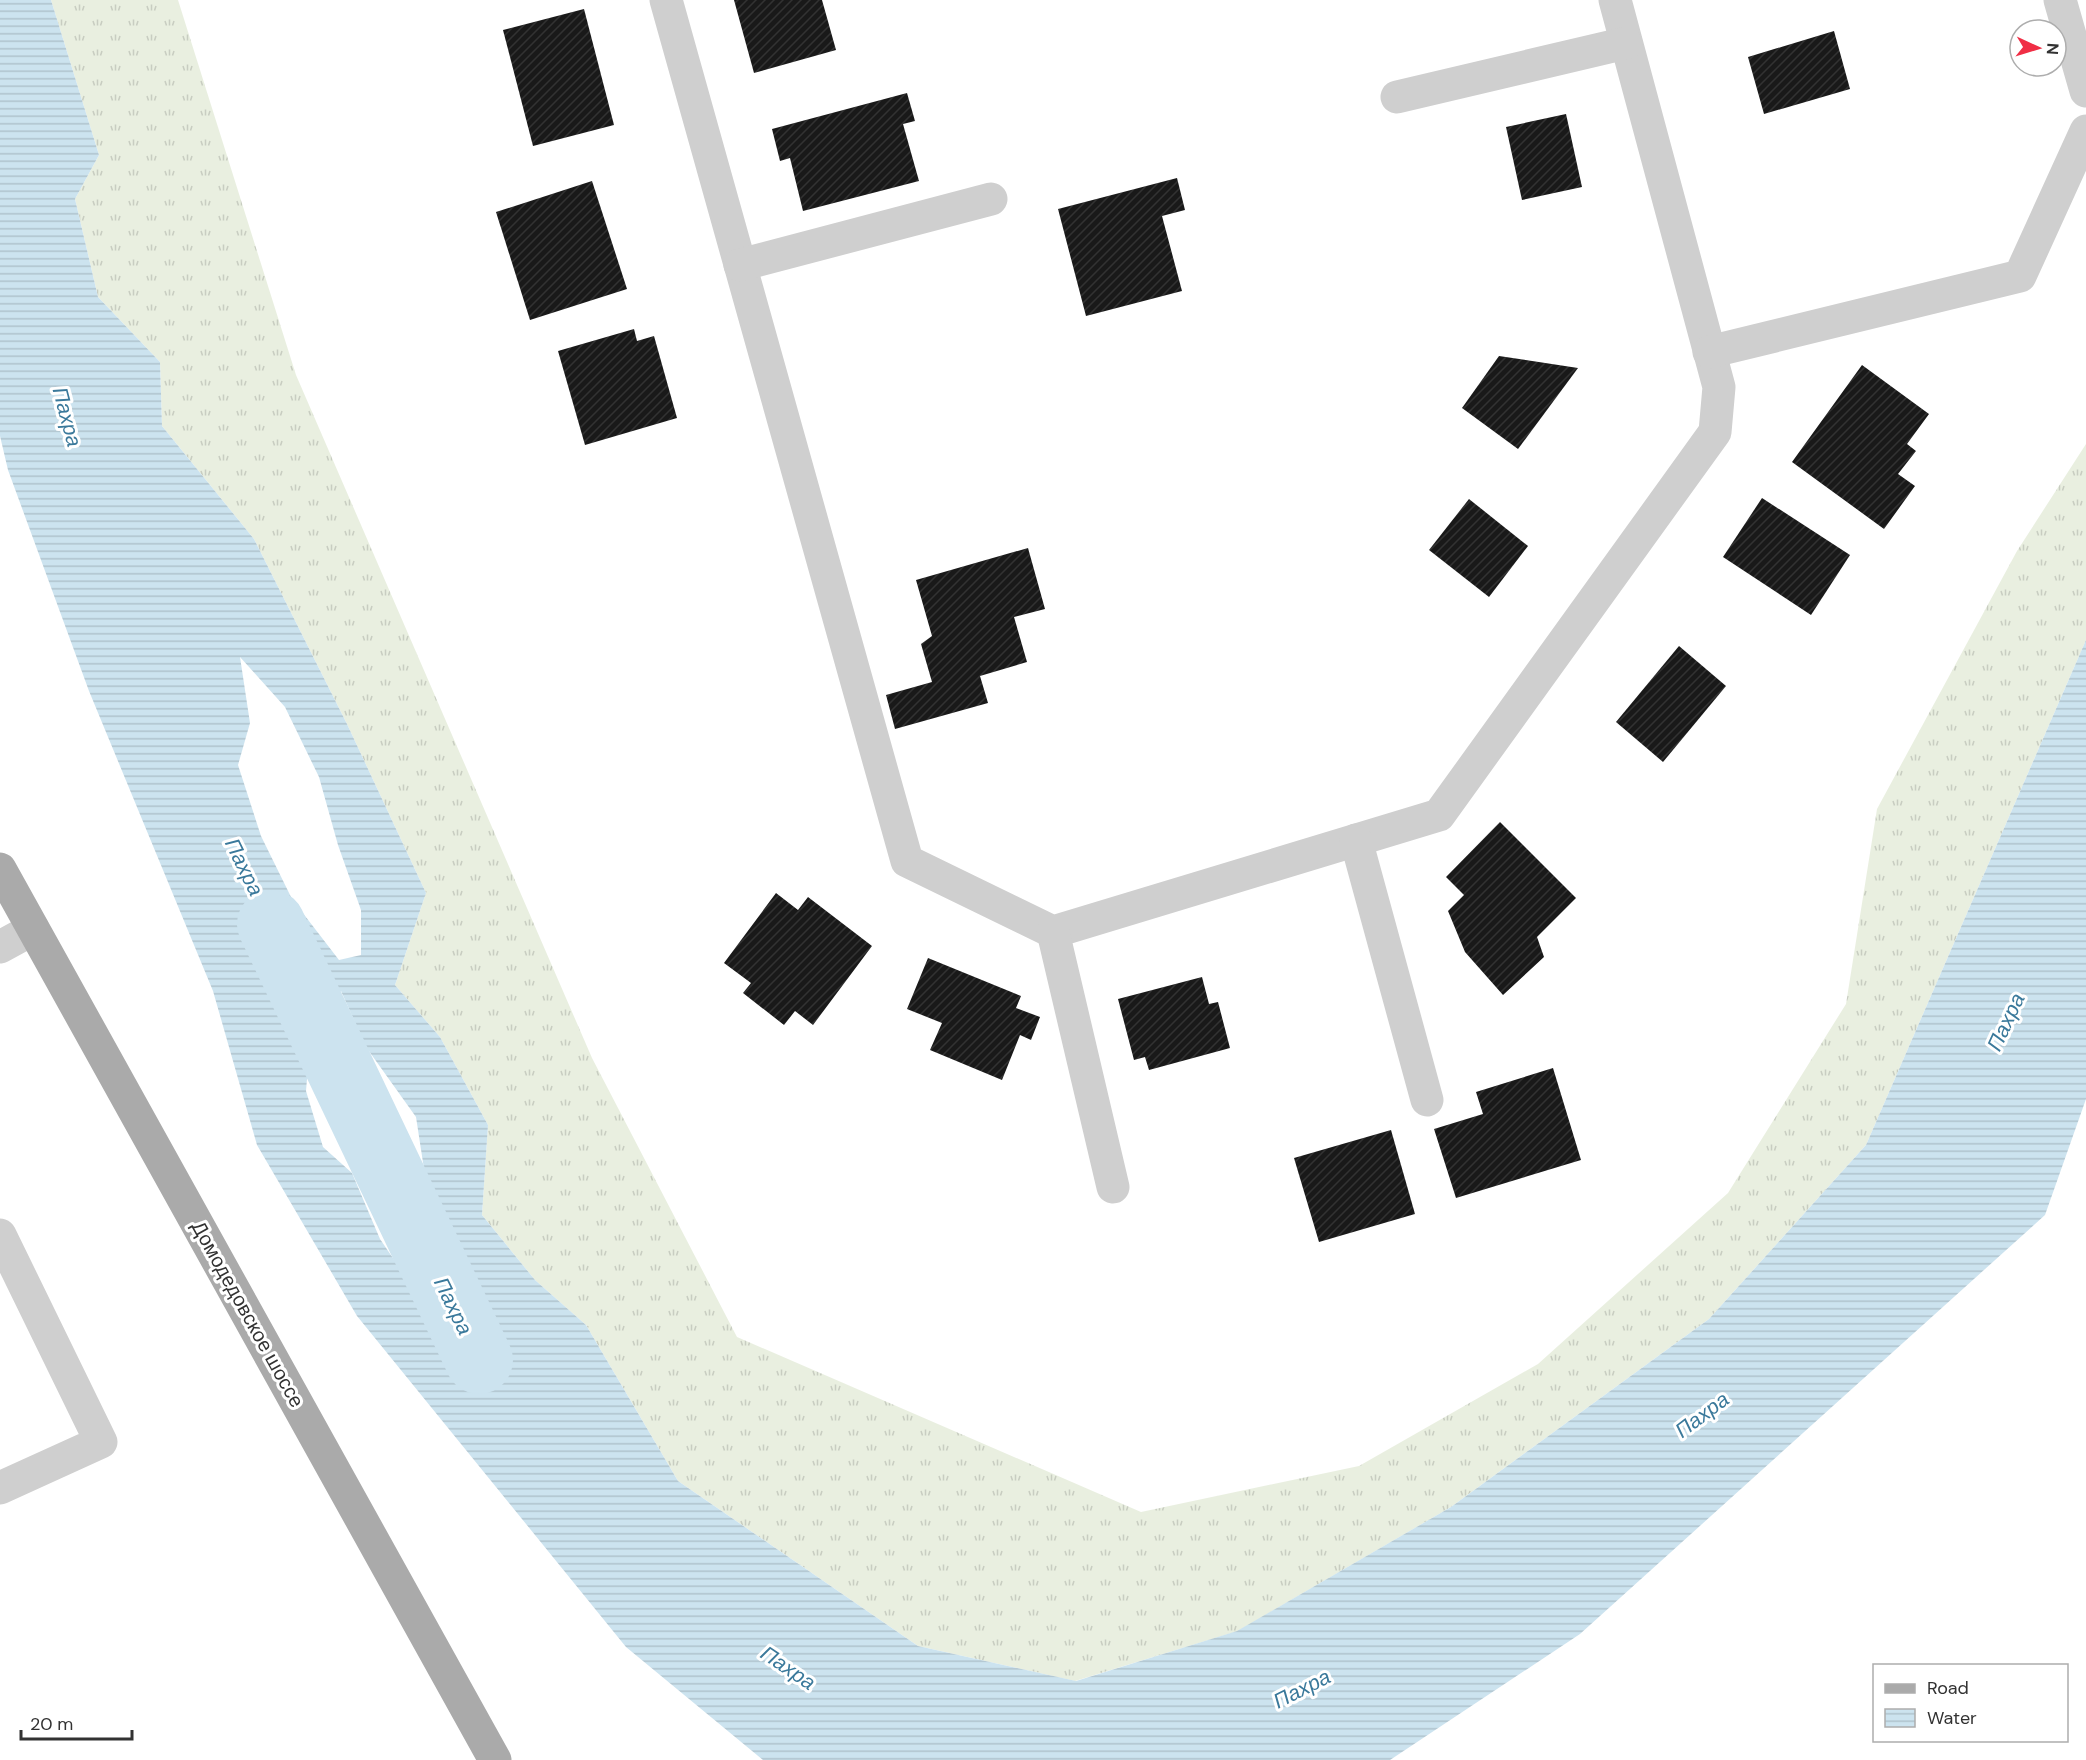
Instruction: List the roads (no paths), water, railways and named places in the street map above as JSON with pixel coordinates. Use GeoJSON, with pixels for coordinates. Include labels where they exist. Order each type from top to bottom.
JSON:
{"type":"FeatureCollection","features":[{"type":"Feature","properties":{"kind":"main road","name":"Домодедовское шоссе"},"geometry":{"type":"LineString","coordinates":[[0,868],[495,1760]]}},
{"type":"Feature","properties":{"kind":"street"},"geometry":{"type":"LineString","coordinates":[[666,0],[907,861],[1053,932],[1439,815],[1715,432],[1719,387],[1615,0]]}},
{"type":"Feature","properties":{"kind":"street"},"geometry":{"type":"LineString","coordinates":[[2060,0],[2086,91]]}},
{"type":"Feature","properties":{"kind":"street"},"geometry":{"type":"LineString","coordinates":[[1397,97],[1626,43]]}},
{"type":"Feature","properties":{"kind":"street"},"geometry":{"type":"LineString","coordinates":[[1709,352],[2020,276],[2086,131]]}},
{"type":"Feature","properties":{"kind":"street"},"geometry":{"type":"LineString","coordinates":[[740,265],[991,199]]}},
{"type":"Feature","properties":{"kind":"street"},"geometry":{"type":"LineString","coordinates":[[1356,840],[1427,1100]]}},
{"type":"Feature","properties":{"kind":"street"},"geometry":{"type":"LineString","coordinates":[[0,947],[33,929]]}},
{"type":"Feature","properties":{"kind":"street"},"geometry":{"type":"LineString","coordinates":[[1053,932],[1113,1187]]}},
{"type":"Feature","properties":{"kind":"street"},"geometry":{"type":"LineString","coordinates":[[0,1235],[101,1442],[0,1488]]}},
{"type":"Feature","properties":{"kind":"water"},"geometry":{"type":"Polygon","coordinates":[[[0,0],[51,0],[99,155],[75,199],[98,297],[160,362],[162,426],[254,539],[347,724],[426,893],[395,985],[440,1037],[488,1125],[482,1215],[535,1280],[586,1325],[678,1481],[918,1646],[1076,1681],[1237,1631],[1451,1507],[1709,1319],[1866,1145],[2086,640],[2086,1099],[2045,1215],[1580,1634],[1390,1760],[763,1760],[626,1647],[357,1316],[257,1145],[213,991],[89,691],[8,470],[0,436],[0,0]],[[240,657],[250,723],[238,765],[261,836],[292,899],[339,960],[361,955],[361,910],[338,845],[319,777],[285,707],[240,657]],[[341,991],[293,1020],[309,1055],[306,1091],[323,1147],[352,1173],[380,1239],[435,1320],[444,1240],[424,1169],[416,1117],[366,1047],[341,991]]]}},
{"type":"Feature","properties":{"kind":"waterway","name":"Пахра"},"geometry":{"type":"LineString","coordinates":[[271,924],[479,1360]]}}]}
